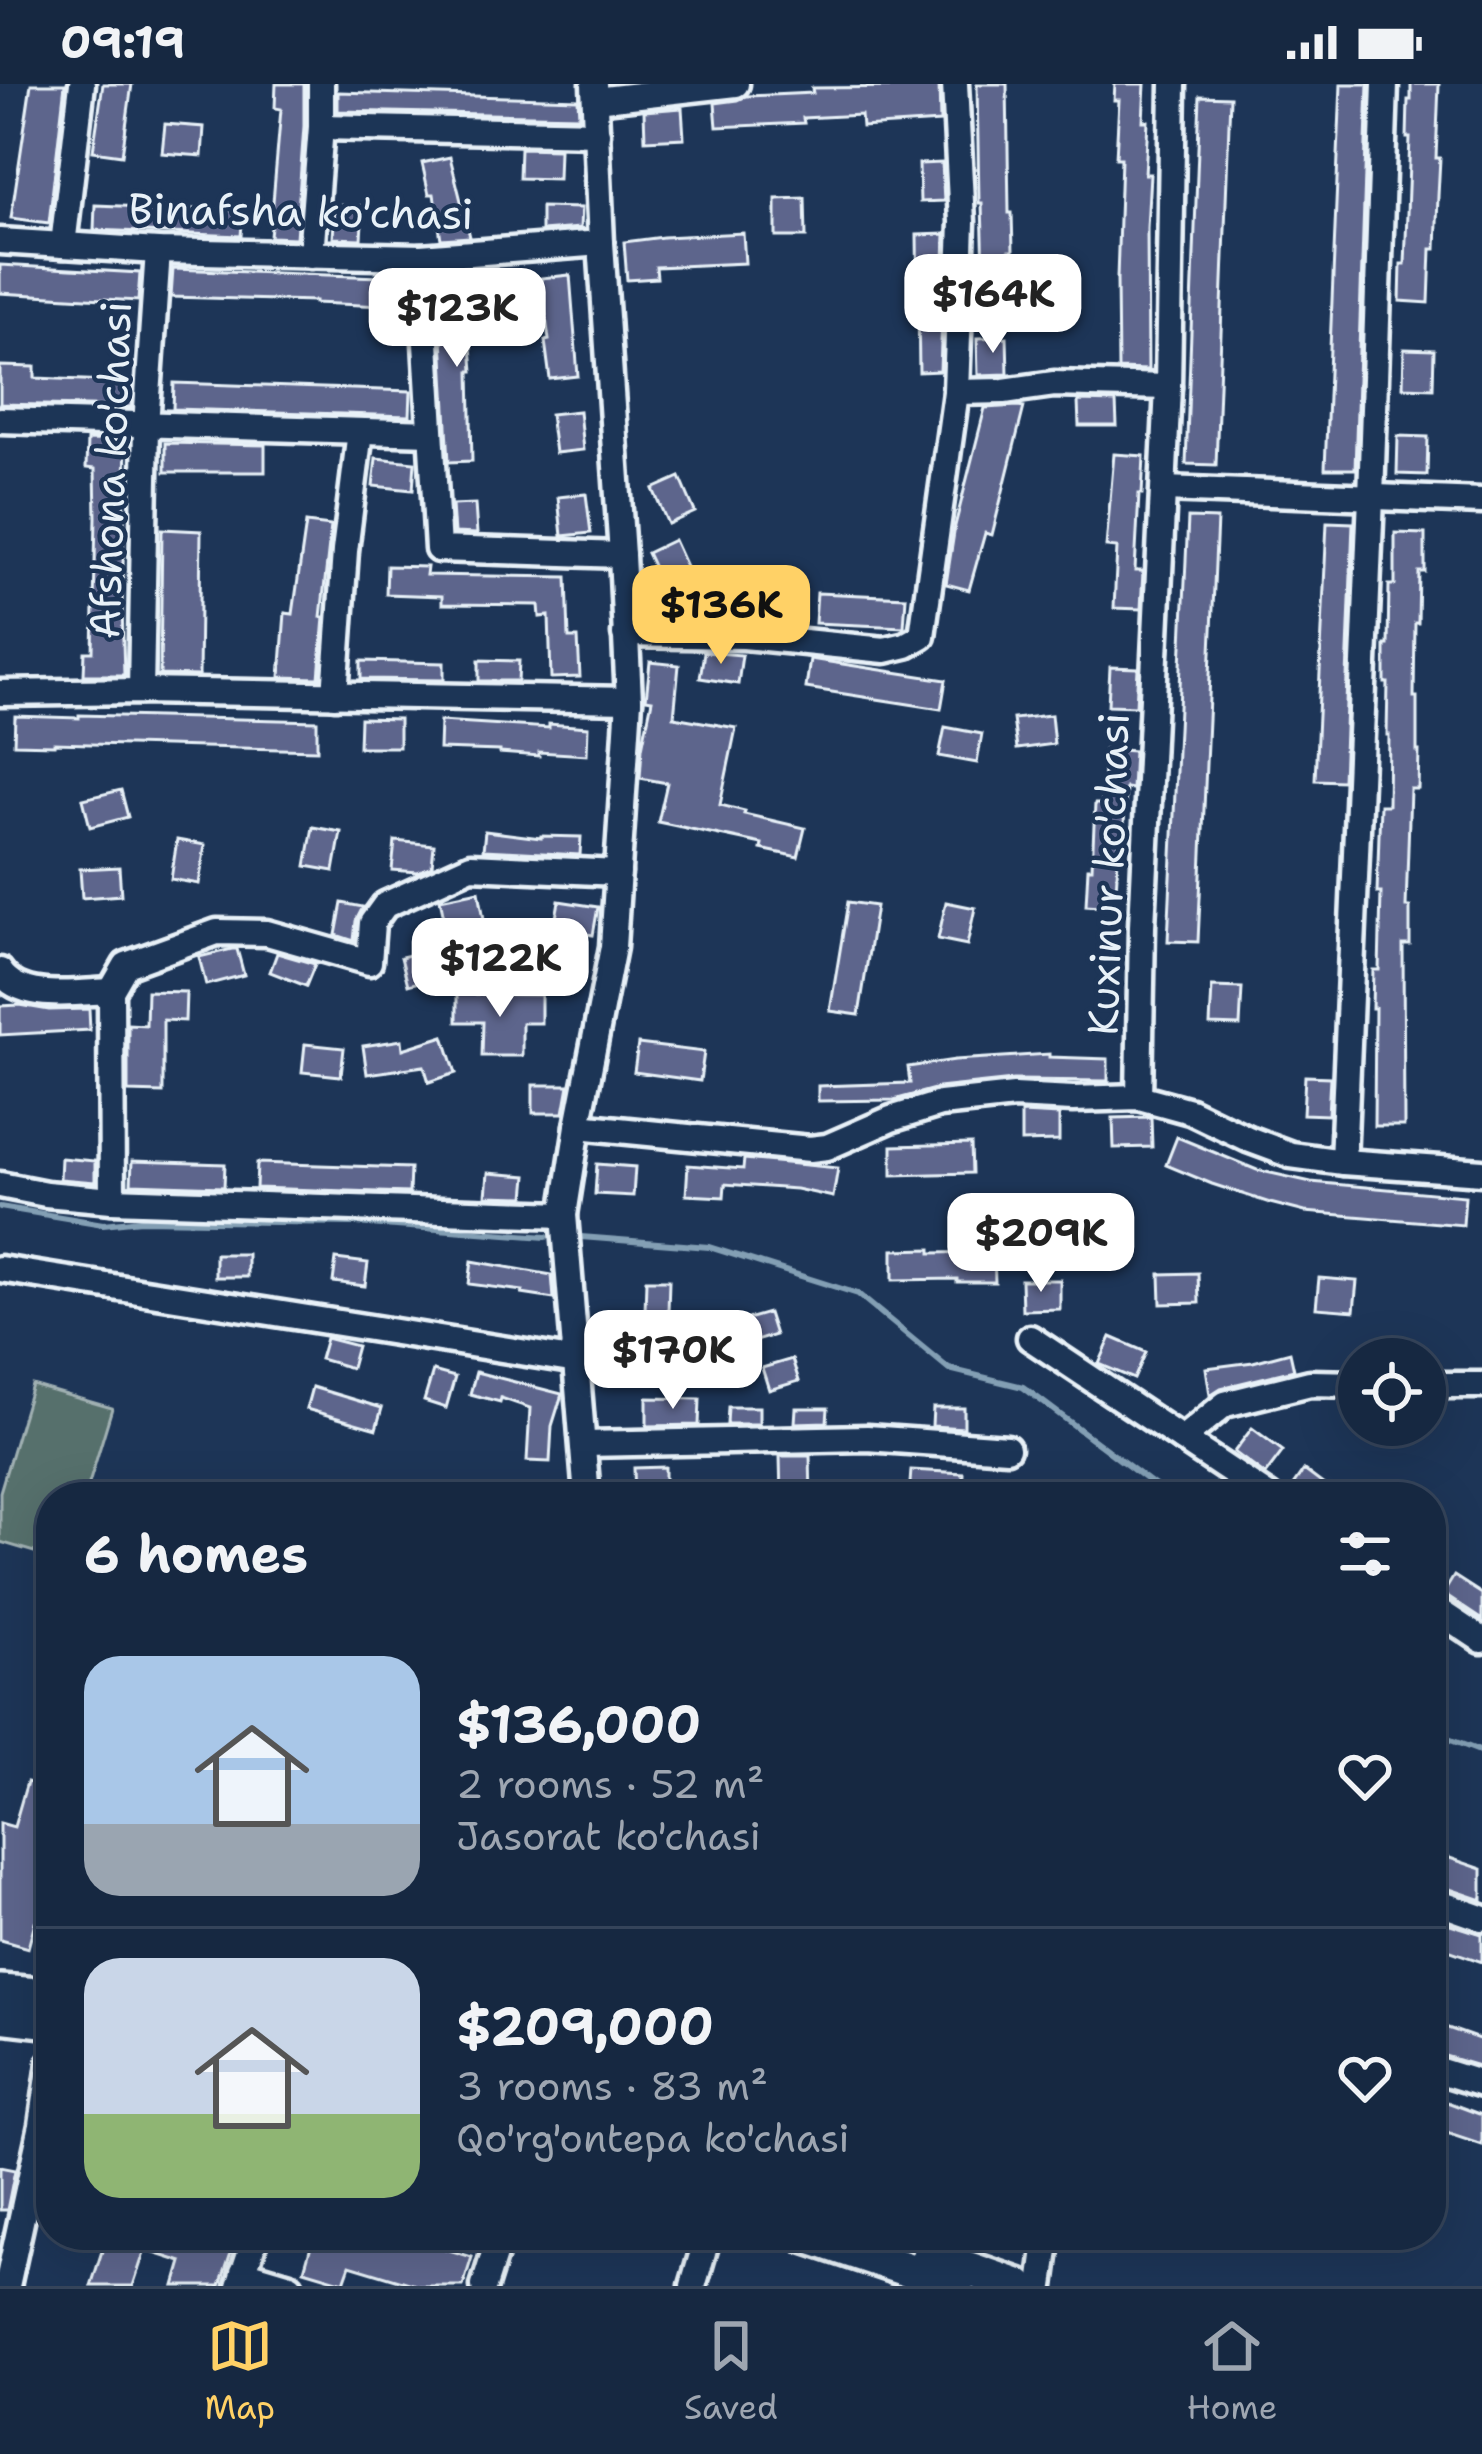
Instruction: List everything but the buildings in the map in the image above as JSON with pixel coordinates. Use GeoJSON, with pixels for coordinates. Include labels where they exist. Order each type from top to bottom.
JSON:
{"type":"FeatureCollection","features":[{"type":"Feature","properties":{"kind":"highway"},"geometry":{"type":"LineString","coordinates":[[0,1992],[36,1995]]}},
{"type":"Feature","properties":{"kind":"highway"},"geometry":{"type":"LineString","coordinates":[[0,2015],[36,2019]]}},
{"type":"Feature","properties":{"kind":"highway"},"geometry":{"type":"LineString","coordinates":[[849,2250],[956,2286]]}},
{"type":"Feature","properties":{"kind":"highway"},"geometry":{"type":"LineString","coordinates":[[913,2250],[1018,2286]]}},
{"type":"Feature","properties":{"kind":"street"},"geometry":{"type":"LineString","coordinates":[[63,245],[82,84]]}},
{"type":"Feature","properties":{"kind":"street"},"geometry":{"type":"LineString","coordinates":[[311,255],[321,84]]}},
{"type":"Feature","properties":{"kind":"street"},"geometry":{"type":"LineString","coordinates":[[586,1482],[564,1215],[613,946],[629,700],[595,92],[736,84]]}},
{"type":"Feature","properties":{"kind":"street"},"geometry":{"type":"LineString","coordinates":[[626,634],[744,637],[885,650],[922,636],[956,392],[962,222],[955,84]]}},
{"type":"Feature","properties":{"kind":"street","name":"Kuxinur ko'chasi"},"geometry":{"type":"LineString","coordinates":[[578,1126],[810,1149],[827,1147],[940,1104],[1013,1096],[1139,1097],[1142,926],[1168,387],[1173,84]]}},
{"type":"Feature","properties":{"kind":"street"},"geometry":{"type":"LineString","coordinates":[[1343,1162],[1384,84]]}},
{"type":"Feature","properties":{"kind":"street"},"geometry":{"type":"LineString","coordinates":[[321,127],[597,134]]}},
{"type":"Feature","properties":{"kind":"street","name":"Binafsha ko'chasi"},"geometry":{"type":"LineString","coordinates":[[0,241],[158,251],[422,257],[601,243]]}},
{"type":"Feature","properties":{"kind":"street","name":"Afshona ko'chasi"},"geometry":{"type":"LineString","coordinates":[[141,692],[146,424],[158,251]]}},
{"type":"Feature","properties":{"kind":"street"},"geometry":{"type":"LineString","coordinates":[[422,257],[438,550],[622,555]]}},
{"type":"Feature","properties":{"kind":"street"},"geometry":{"type":"LineString","coordinates":[[956,392],[1054,384],[1168,387]]}},
{"type":"Feature","properties":{"kind":"street"},"geometry":{"type":"LineString","coordinates":[[0,420],[431,433]]}},
{"type":"Feature","properties":{"kind":"street"},"geometry":{"type":"LineString","coordinates":[[334,695],[360,431]]}},
{"type":"Feature","properties":{"kind":"street"},"geometry":{"type":"LineString","coordinates":[[1164,489],[1482,501]]}},
{"type":"Feature","properties":{"kind":"street","name":"Afshona ko'chasi"},"geometry":{"type":"LineString","coordinates":[[0,693],[629,700]]}},
{"type":"Feature","properties":{"kind":"street"},"geometry":{"type":"LineString","coordinates":[[112,1200],[112,991],[126,965],[217,932],[267,933],[369,962],[372,923],[385,905],[471,866],[618,873]]}},
{"type":"Feature","properties":{"kind":"street"},"geometry":{"type":"LineString","coordinates":[[0,971],[7,982],[40,993],[112,991]]}},
{"type":"Feature","properties":{"kind":"street"},"geometry":{"type":"LineString","coordinates":[[1139,1097],[1190,1111],[1291,1155],[1482,1172]]}},
{"type":"Feature","properties":{"kind":"street"},"geometry":{"type":"LineString","coordinates":[[0,1185],[112,1200],[564,1215]]}},
{"type":"Feature","properties":{"kind":"street"},"geometry":{"type":"LineString","coordinates":[[0,1269],[577,1361]]}},
{"type":"Feature","properties":{"kind":"street"},"geometry":{"type":"LineString","coordinates":[[1030,1338],[1246,1482]]}},
{"type":"Feature","properties":{"kind":"street"},"geometry":{"type":"LineString","coordinates":[[1182,1439],[1225,1404],[1310,1383],[1338,1384]]}},
{"type":"Feature","properties":{"kind":"street"},"geometry":{"type":"LineString","coordinates":[[1446,1384],[1482,1385]]}},
{"type":"Feature","properties":{"kind":"street"},"geometry":{"type":"LineString","coordinates":[[585,1444],[867,1438],[1007,1448]]}},
{"type":"Feature","properties":{"kind":"street"},"geometry":{"type":"LineString","coordinates":[[1446,1616],[1482,1640]]}},
{"type":"Feature","properties":{"kind":"street"},"geometry":{"type":"LineString","coordinates":[[1446,1905],[1482,1918]]}},
{"type":"Feature","properties":{"kind":"street"},"geometry":{"type":"LineString","coordinates":[[1446,2073],[1482,2084]]}},
{"type":"Feature","properties":{"kind":"street"},"geometry":{"type":"LineString","coordinates":[[7,2286],[36,2153]]}},
{"type":"Feature","properties":{"kind":"street"},"geometry":{"type":"LineString","coordinates":[[251,2250],[241,2279],[290,2286]]}},
{"type":"Feature","properties":{"kind":"street"},"geometry":{"type":"LineString","coordinates":[[484,2286],[495,2250]]}},
{"type":"Feature","properties":{"kind":"street"},"geometry":{"type":"LineString","coordinates":[[693,2286],[704,2250]]}},
{"type":"Feature","properties":{"kind":"street"},"geometry":{"type":"LineString","coordinates":[[1041,2286],[1046,2250]]}},
{"type":"Feature","properties":{"kind":"green space"},"geometry":{"type":"Polygon","coordinates":[[[32,1385],[112,1408],[90,1482],[36,1482],[36,1553],[0,1542],[0,1492],[32,1385]]]}},
{"type":"Feature","properties":{"kind":"waterway"},"geometry":{"type":"LineString","coordinates":[[0,1207],[103,1224],[141,1220],[355,1223],[546,1237]]}},
{"type":"Feature","properties":{"kind":"waterway"},"geometry":{"type":"LineString","coordinates":[[581,1237],[709,1247],[858,1294],[949,1369],[1023,1387],[1150,1482]]}},
{"type":"Feature","properties":{"kind":"waterway"},"geometry":{"type":"LineString","coordinates":[[1446,1738],[1482,1752]]}}]}
